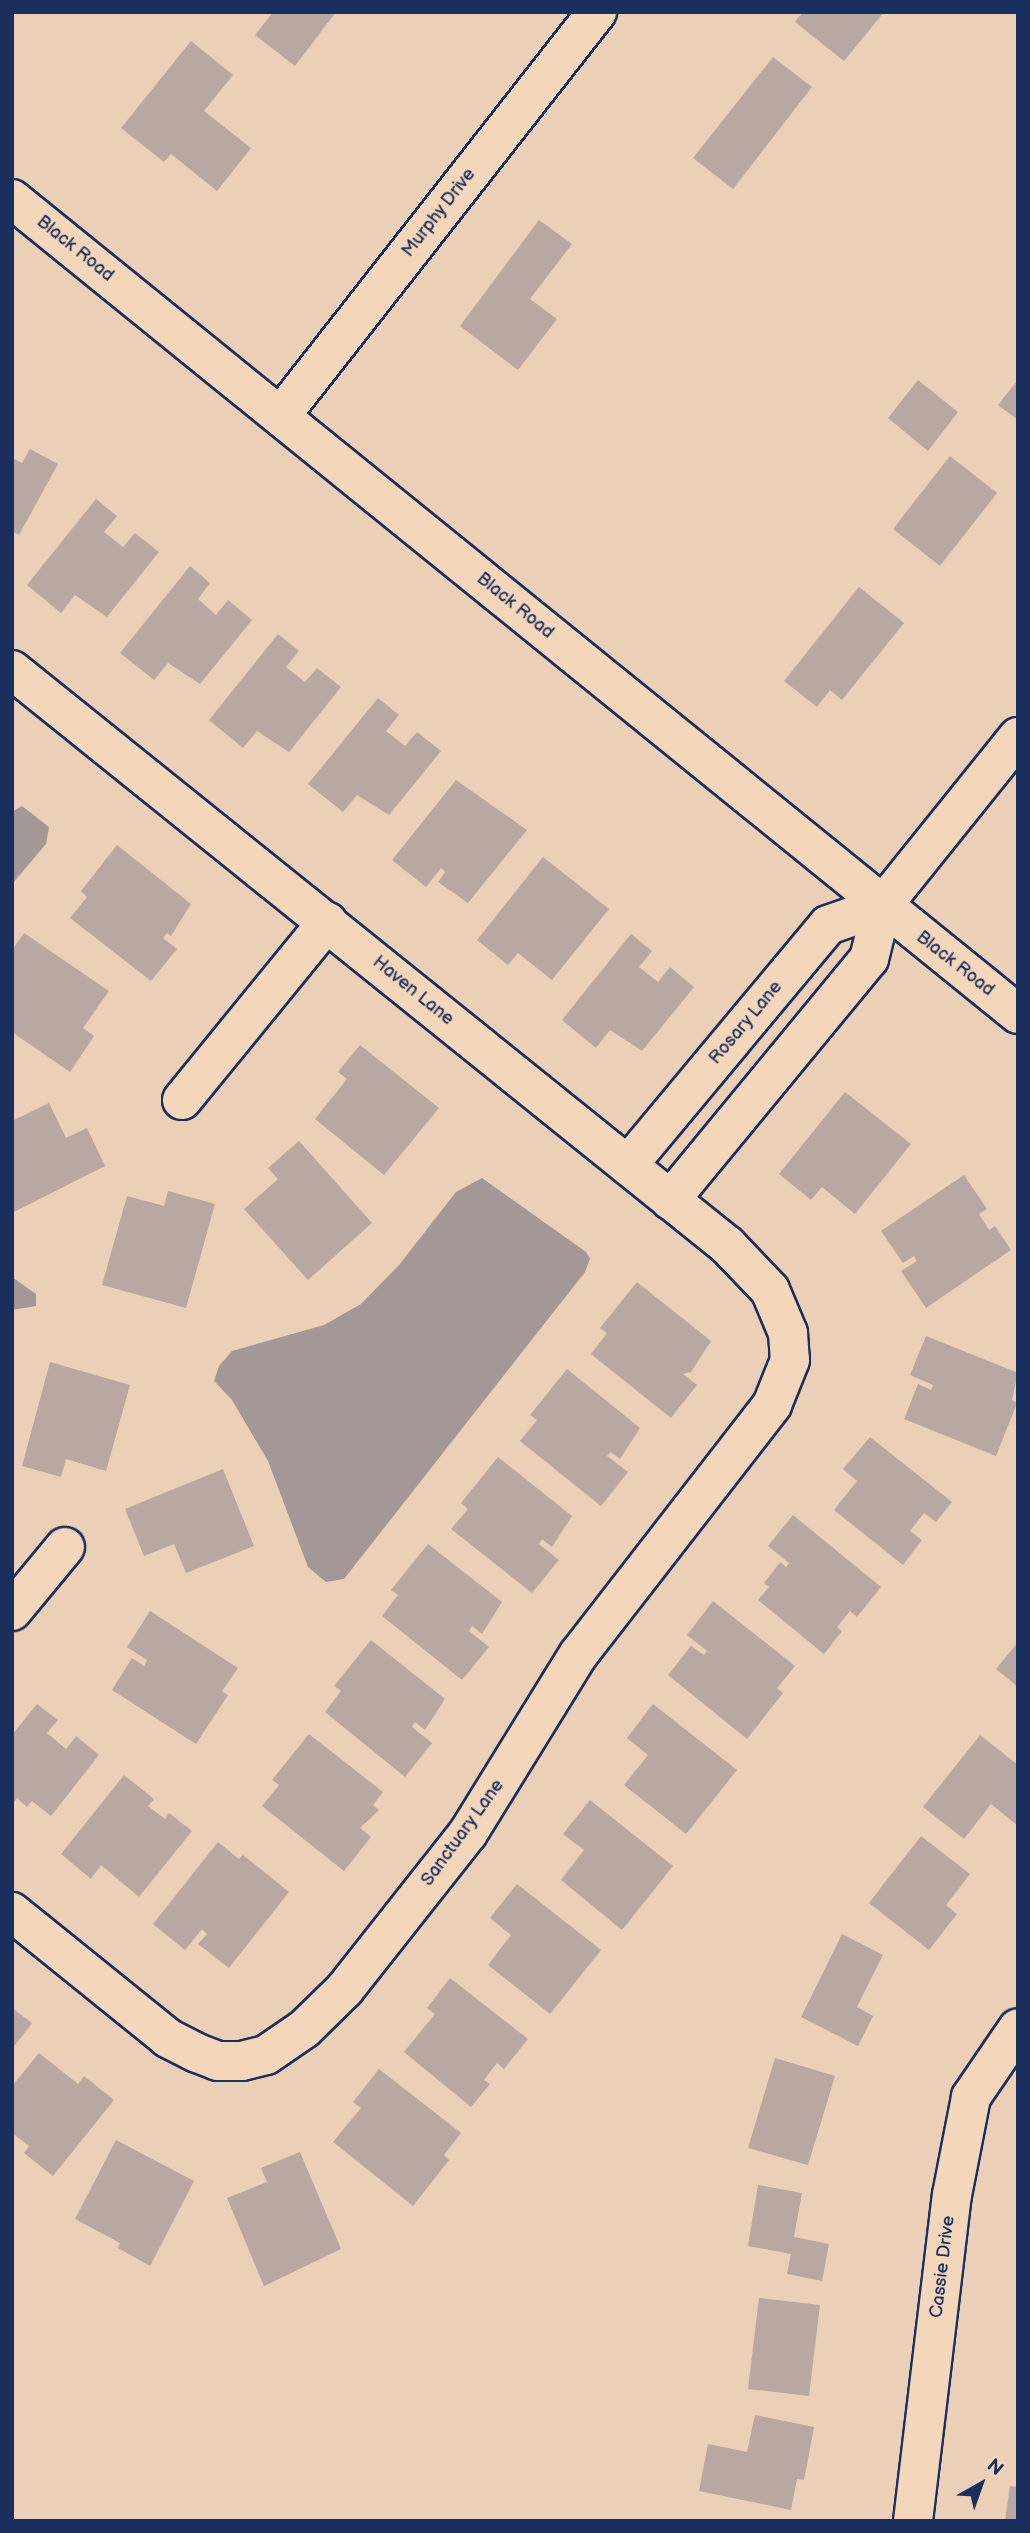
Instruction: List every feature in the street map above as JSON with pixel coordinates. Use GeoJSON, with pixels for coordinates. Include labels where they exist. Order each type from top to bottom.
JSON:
{"type":"FeatureCollection","features":[{"type":"Feature","properties":{"kind":"street","name":"Murphy Drive"},"geometry":{"type":"LineString","coordinates":[[282,414],[597,12]]}},
{"type":"Feature","properties":{"kind":"street","name":"Black Road"},"geometry":{"type":"LineString","coordinates":[[12,199],[282,414],[882,906],[1018,1014]]}},
{"type":"Feature","properties":{"kind":"street","name":"Haven Lane"},"geometry":{"type":"LineString","coordinates":[[12,670],[670,1199],[761,1280],[781,1311],[788,1333]]}},
{"type":"Feature","properties":{"kind":"street"},"geometry":{"type":"LineString","coordinates":[[670,1199],[869,959],[882,906],[1018,737]]}},
{"type":"Feature","properties":{"kind":"street","name":"Rosary Lane"},"geometry":{"type":"LineString","coordinates":[[628,1165],[828,925],[882,906]]}},
{"type":"Feature","properties":{"kind":"street"},"geometry":{"type":"LineString","coordinates":[[181,1100],[327,922]]}},
{"type":"Feature","properties":{"kind":"street","name":"Sanctuary Lane"},"geometry":{"type":"LineString","coordinates":[[12,1912],[168,2038],[197,2053],[218,2061],[242,2061],[266,2055],[304,2029],[345,1989],[468,1832],[578,1655],[772,1405],[790,1360],[788,1333]]}},
{"type":"Feature","properties":{"kind":"street"},"geometry":{"type":"LineString","coordinates":[[12,1611],[65,1547]]}},
{"type":"Feature","properties":{"kind":"street","name":"Cassie Drive"},"geometry":{"type":"LineString","coordinates":[[913,2521],[951,2195],[971,2097],[1018,2028]]}},
{"type":"Feature","properties":{"kind":"shaded area"},"geometry":{"type":"Polygon","coordinates":[[[22,806],[49,827],[46,844],[12,884],[12,812],[22,806]]]}},
{"type":"Feature","properties":{"kind":"shaded area"},"geometry":{"type":"Polygon","coordinates":[[[482,1178],[586,1252],[590,1259],[585,1272],[344,1579],[326,1582],[308,1567],[268,1461],[232,1400],[214,1381],[219,1366],[232,1351],[324,1325],[361,1304],[399,1265],[456,1192],[482,1178]]]}},
{"type":"Feature","properties":{"kind":"shaded area"},"geometry":{"type":"Polygon","coordinates":[[[12,1277],[36,1294],[36,1306],[12,1310],[12,1277]]]}},
{"type":"Feature","properties":{"kind":"building"},"geometry":{"type":"Polygon","coordinates":[[[273,12],[336,12],[295,66],[255,35],[273,12]]]}},
{"type":"Feature","properties":{"kind":"building"},"geometry":{"type":"Polygon","coordinates":[[[803,12],[884,12],[844,61],[795,22],[803,12]]]}},
{"type":"Feature","properties":{"kind":"building"},"geometry":{"type":"Polygon","coordinates":[[[191,41],[233,75],[204,111],[251,148],[217,191],[171,154],[164,162],[121,128],[191,41]]]}},
{"type":"Feature","properties":{"kind":"building"},"geometry":{"type":"Polygon","coordinates":[[[773,57],[812,87],[733,189],[693,158],[773,57]]]}},
{"type":"Feature","properties":{"kind":"building"},"geometry":{"type":"Polygon","coordinates":[[[539,220],[572,244],[530,299],[557,319],[518,370],[460,326],[539,220]]]}},
{"type":"Feature","properties":{"kind":"building"},"geometry":{"type":"Polygon","coordinates":[[[918,380],[958,412],[928,451],[888,418],[918,380]]]}},
{"type":"Feature","properties":{"kind":"building"},"geometry":{"type":"Polygon","coordinates":[[[1018,380],[1018,420],[998,405],[1018,380]]]}},
{"type":"Feature","properties":{"kind":"building"},"geometry":{"type":"Polygon","coordinates":[[[30,449],[58,464],[19,535],[12,531],[12,458],[22,463],[30,449]]]}},
{"type":"Feature","properties":{"kind":"building"},"geometry":{"type":"Polygon","coordinates":[[[950,456],[997,493],[940,566],[893,529],[950,456]]]}},
{"type":"Feature","properties":{"kind":"building"},"geometry":{"type":"Polygon","coordinates":[[[96,499],[117,516],[104,532],[123,547],[135,533],[159,552],[107,617],[75,595],[61,613],[27,585],[96,499]]]}},
{"type":"Feature","properties":{"kind":"building"},"geometry":{"type":"Polygon","coordinates":[[[190,566],[210,583],[198,599],[216,615],[228,600],[252,620],[200,684],[168,663],[154,680],[120,653],[190,566]]]}},
{"type":"Feature","properties":{"kind":"building"},"geometry":{"type":"Polygon","coordinates":[[[859,587],[904,623],[842,700],[830,690],[817,707],[784,681],[859,587]]]}},
{"type":"Feature","properties":{"kind":"building"},"geometry":{"type":"Polygon","coordinates":[[[278,634],[299,651],[286,667],[305,682],[317,668],[341,687],[289,752],[257,731],[243,748],[209,720],[278,634]]]}},
{"type":"Feature","properties":{"kind":"building"},"geometry":{"type":"Polygon","coordinates":[[[378,698],[399,715],[386,731],[405,746],[417,732],[441,751],[389,815],[357,795],[343,812],[308,784],[378,698]]]}},
{"type":"Feature","properties":{"kind":"building"},"geometry":{"type":"Polygon","coordinates":[[[456,780],[527,830],[468,903],[438,882],[445,872],[441,868],[426,887],[392,860],[456,780]]]}},
{"type":"Feature","properties":{"kind":"building"},"geometry":{"type":"Polygon","coordinates":[[[117,845],[191,904],[171,936],[167,933],[163,938],[177,949],[151,981],[70,918],[87,897],[81,891],[117,845]]]}},
{"type":"Feature","properties":{"kind":"building"},"geometry":{"type":"Polygon","coordinates":[[[543,857],[609,909],[552,980],[518,953],[508,965],[477,940],[543,857]]]}},
{"type":"Feature","properties":{"kind":"building"},"geometry":{"type":"Polygon","coordinates":[[[24,933],[109,991],[83,1028],[94,1036],[70,1072],[12,1032],[12,950],[24,933]]]}},
{"type":"Feature","properties":{"kind":"building"},"geometry":{"type":"Polygon","coordinates":[[[631,934],[652,951],[639,967],[658,982],[670,967],[694,987],[642,1051],[610,1030],[596,1048],[562,1020],[631,934]]]}},
{"type":"Feature","properties":{"kind":"building"},"geometry":{"type":"Polygon","coordinates":[[[360,1045],[439,1108],[384,1175],[315,1119],[347,1079],[338,1072],[360,1045]]]}},
{"type":"Feature","properties":{"kind":"building"},"geometry":{"type":"Polygon","coordinates":[[[845,1092],[911,1144],[855,1214],[822,1187],[811,1200],[779,1174],[845,1092]]]}},
{"type":"Feature","properties":{"kind":"building"},"geometry":{"type":"Polygon","coordinates":[[[49,1103],[66,1138],[87,1128],[105,1166],[12,1213],[12,1121],[49,1103]]]}},
{"type":"Feature","properties":{"kind":"building"},"geometry":{"type":"Polygon","coordinates":[[[299,1141],[372,1223],[308,1280],[244,1209],[278,1179],[268,1168],[299,1141]]]}},
{"type":"Feature","properties":{"kind":"building"},"geometry":{"type":"Polygon","coordinates":[[[964,1175],[987,1209],[979,1214],[989,1230],[995,1226],[1011,1250],[926,1308],[901,1271],[917,1261],[914,1256],[903,1263],[881,1231],[964,1175]]]}},
{"type":"Feature","properties":{"kind":"building"},"geometry":{"type":"Polygon","coordinates":[[[168,1191],[215,1204],[186,1308],[102,1285],[127,1196],[164,1206],[168,1191]]]}},
{"type":"Feature","properties":{"kind":"building"},"geometry":{"type":"Polygon","coordinates":[[[637,1282],[711,1341],[691,1372],[683,1374],[697,1385],[671,1418],[591,1354],[607,1333],[600,1328],[637,1282]]]}},
{"type":"Feature","properties":{"kind":"building"},"geometry":{"type":"Polygon","coordinates":[[[926,1336],[1018,1373],[1012,1400],[1017,1403],[996,1456],[904,1419],[918,1384],[931,1390],[933,1385],[910,1375],[926,1336]]]}},
{"type":"Feature","properties":{"kind":"building"},"geometry":{"type":"Polygon","coordinates":[[[50,1362],[130,1385],[106,1471],[66,1459],[61,1477],[22,1466],[50,1362]]]}},
{"type":"Feature","properties":{"kind":"building"},"geometry":{"type":"Polygon","coordinates":[[[567,1369],[640,1428],[620,1459],[611,1452],[607,1456],[628,1472],[601,1506],[520,1441],[537,1420],[530,1415],[567,1369]]]}},
{"type":"Feature","properties":{"kind":"building"},"geometry":{"type":"Polygon","coordinates":[[[870,1437],[952,1502],[936,1522],[924,1513],[910,1531],[922,1540],[903,1565],[834,1510],[857,1481],[843,1469],[870,1437]]]}},
{"type":"Feature","properties":{"kind":"building"},"geometry":{"type":"Polygon","coordinates":[[[498,1457],[572,1516],[552,1547],[542,1539],[539,1544],[559,1560],[532,1593],[451,1529],[468,1509],[461,1503],[498,1457]]]}},
{"type":"Feature","properties":{"kind":"building"},"geometry":{"type":"Polygon","coordinates":[[[223,1469],[254,1546],[186,1573],[174,1544],[144,1556],[125,1509],[223,1469]]]}},
{"type":"Feature","properties":{"kind":"building"},"geometry":{"type":"Polygon","coordinates":[[[793,1515],[881,1587],[857,1617],[850,1611],[837,1627],[842,1631],[824,1654],[758,1600],[769,1587],[764,1583],[780,1562],[786,1567],[789,1563],[768,1546],[793,1515]]]}},
{"type":"Feature","properties":{"kind":"building"},"geometry":{"type":"Polygon","coordinates":[[[428,1544],[502,1602],[482,1634],[472,1626],[469,1631],[489,1647],[462,1680],[382,1616],[398,1595],[391,1590],[428,1544]]]}},
{"type":"Feature","properties":{"kind":"building"},"geometry":{"type":"Polygon","coordinates":[[[713,1601],[795,1666],[777,1688],[783,1693],[747,1739],[668,1675],[691,1646],[704,1655],[707,1651],[687,1635],[713,1601]]]}},
{"type":"Feature","properties":{"kind":"building"},"geometry":{"type":"Polygon","coordinates":[[[150,1611],[238,1668],[222,1691],[228,1695],[196,1744],[112,1690],[132,1658],[144,1666],[147,1660],[127,1647],[150,1611]]]}},
{"type":"Feature","properties":{"kind":"building"},"geometry":{"type":"Polygon","coordinates":[[[371,1640],[445,1699],[425,1730],[415,1722],[412,1727],[432,1743],[405,1777],[325,1712],[341,1691],[334,1686],[371,1640]]]}},
{"type":"Feature","properties":{"kind":"building"},"geometry":{"type":"Polygon","coordinates":[[[1018,1642],[1018,1687],[996,1669],[1018,1642]]]}},
{"type":"Feature","properties":{"kind":"building"},"geometry":{"type":"Polygon","coordinates":[[[37,1704],[58,1720],[47,1733],[66,1749],[76,1736],[99,1755],[51,1816],[32,1801],[27,1807],[17,1798],[12,1805],[12,1735],[37,1704]]]}},
{"type":"Feature","properties":{"kind":"building"},"geometry":{"type":"Polygon","coordinates":[[[653,1704],[737,1770],[686,1834],[624,1785],[648,1755],[627,1738],[653,1704]]]}},
{"type":"Feature","properties":{"kind":"building"},"geometry":{"type":"Polygon","coordinates":[[[309,1734],[383,1792],[373,1805],[379,1810],[360,1828],[371,1837],[344,1871],[262,1806],[279,1785],[272,1780],[309,1734]]]}},
{"type":"Feature","properties":{"kind":"building"},"geometry":{"type":"Polygon","coordinates":[[[980,1735],[1018,1765],[1018,1826],[991,1804],[964,1839],[923,1807],[980,1735]]]}},
{"type":"Feature","properties":{"kind":"building"},"geometry":{"type":"Polygon","coordinates":[[[124,1775],[154,1799],[148,1806],[165,1819],[169,1813],[192,1831],[139,1897],[101,1865],[91,1879],[61,1854],[124,1775]]]}},
{"type":"Feature","properties":{"kind":"building"},"geometry":{"type":"Polygon","coordinates":[[[590,1800],[673,1866],[622,1930],[561,1880],[584,1850],[563,1834],[590,1800]]]}},
{"type":"Feature","properties":{"kind":"building"},"geometry":{"type":"Polygon","coordinates":[[[921,1836],[970,1874],[946,1905],[957,1914],[929,1950],[869,1903],[921,1836]]]}},
{"type":"Feature","properties":{"kind":"building"},"geometry":{"type":"Polygon","coordinates":[[[218,1842],[239,1859],[243,1855],[289,1892],[229,1968],[198,1944],[207,1934],[202,1929],[185,1950],[153,1924],[218,1842]]]}},
{"type":"Feature","properties":{"kind":"building"},"geometry":{"type":"Polygon","coordinates":[[[517,1884],[601,1950],[550,2014],[488,1965],[511,1935],[490,1918],[517,1884]]]}},
{"type":"Feature","properties":{"kind":"building"},"geometry":{"type":"Polygon","coordinates":[[[842,1934],[883,1955],[857,2007],[873,2016],[858,2046],[801,2017],[842,1934]]]}},
{"type":"Feature","properties":{"kind":"building"},"geometry":{"type":"Polygon","coordinates":[[[450,1978],[528,2039],[504,2069],[497,2063],[484,2080],[490,2084],[471,2107],[404,2052],[435,2014],[427,2008],[450,1978]]]}},
{"type":"Feature","properties":{"kind":"building"},"geometry":{"type":"Polygon","coordinates":[[[12,2008],[32,2023],[12,2049],[12,2008]]]}},
{"type":"Feature","properties":{"kind":"building"},"geometry":{"type":"Polygon","coordinates":[[[39,2053],[78,2084],[84,2076],[114,2100],[53,2176],[24,2153],[29,2146],[12,2133],[12,2086],[39,2053]]]}},
{"type":"Feature","properties":{"kind":"building"},"geometry":{"type":"Polygon","coordinates":[[[775,2058],[835,2076],[808,2165],[748,2148],[775,2058]]]}},
{"type":"Feature","properties":{"kind":"building"},"geometry":{"type":"Polygon","coordinates":[[[379,2069],[461,2133],[444,2155],[449,2160],[413,2206],[333,2142],[361,2108],[353,2102],[379,2069]]]}},
{"type":"Feature","properties":{"kind":"building"},"geometry":{"type":"Polygon","coordinates":[[[116,2140],[194,2181],[150,2266],[118,2248],[120,2243],[75,2219],[116,2140]]]}},
{"type":"Feature","properties":{"kind":"building"},"geometry":{"type":"Polygon","coordinates":[[[300,2152],[341,2249],[264,2286],[227,2198],[267,2182],[261,2168],[300,2152]]]}},
{"type":"Feature","properties":{"kind":"building"},"geometry":{"type":"Polygon","coordinates":[[[758,2185],[802,2193],[794,2237],[829,2244],[822,2281],[787,2274],[791,2254],[748,2246],[758,2185]]]}},
{"type":"Feature","properties":{"kind":"building"},"geometry":{"type":"Polygon","coordinates":[[[759,2298],[820,2305],[809,2396],[748,2389],[759,2298]]]}},
{"type":"Feature","properties":{"kind":"building"},"geometry":{"type":"Polygon","coordinates":[[[755,2415],[814,2427],[804,2480],[797,2479],[791,2510],[699,2491],[708,2444],[747,2452],[755,2415]]]}},
{"type":"Feature","properties":{"kind":"building"},"geometry":{"type":"Polygon","coordinates":[[[1010,2486],[1018,2487],[1018,2521],[1005,2521],[1010,2486]]]}}]}
